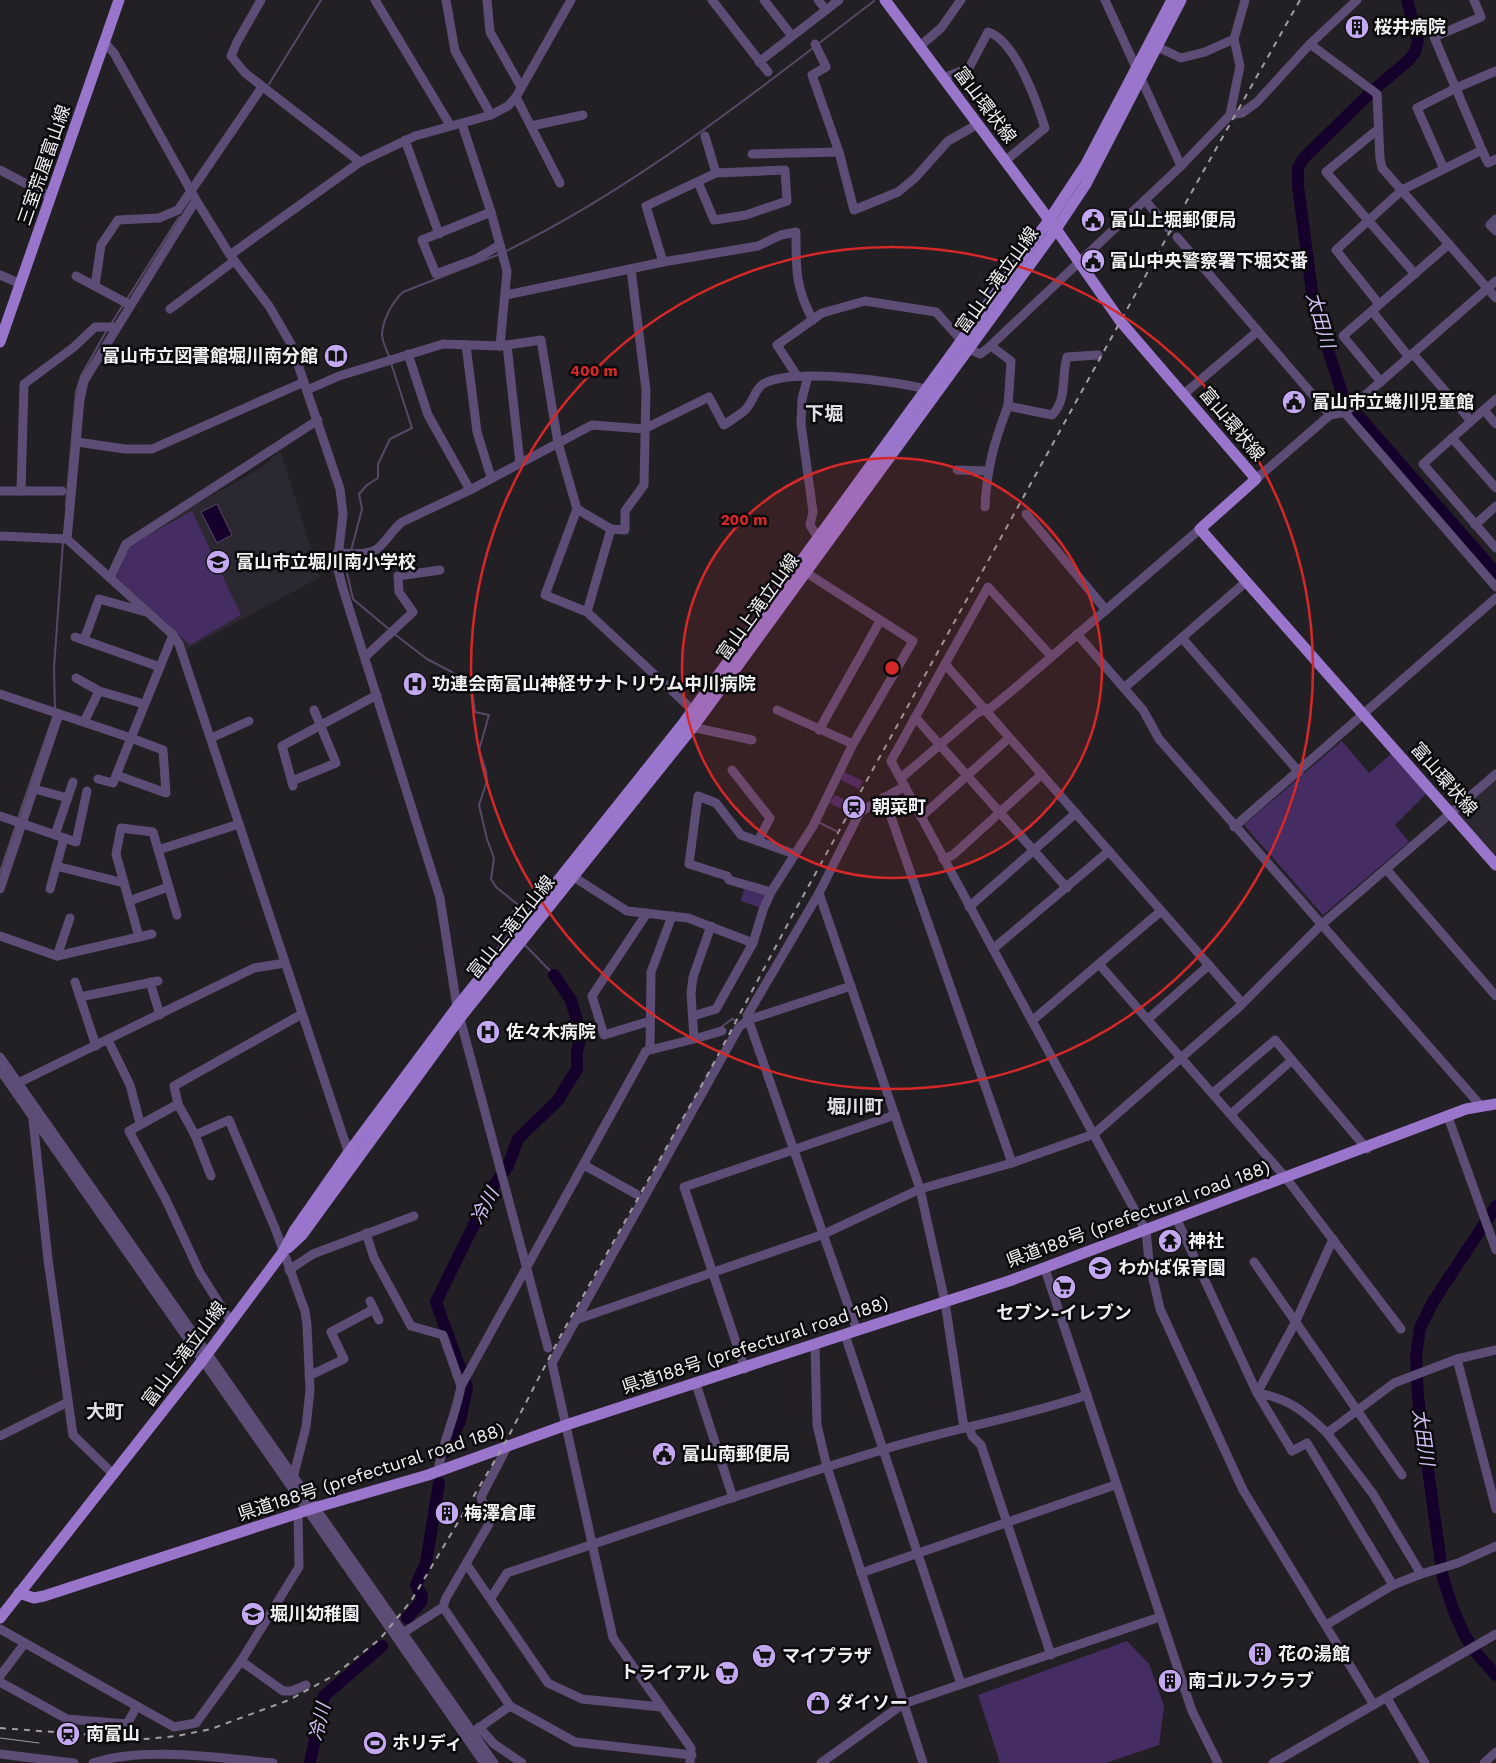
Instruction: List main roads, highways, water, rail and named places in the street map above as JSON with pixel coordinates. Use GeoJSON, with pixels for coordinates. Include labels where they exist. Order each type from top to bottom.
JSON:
{"type":"FeatureCollection","features":[{"type":"Feature","properties":{"kind":"main road","name":"三室荒屋富山線"},"geometry":{"type":"LineString","coordinates":[[0,342],[119,0]]}},
{"type":"Feature","properties":{"kind":"main road","name":"富山環状線"},"geometry":{"type":"LineString","coordinates":[[885,0],[1053,224],[1121,322],[1256,479],[1200,529],[1496,866]]}},
{"type":"Feature","properties":{"kind":"main road","name":"富山上滝立山線"},"geometry":{"type":"LineString","coordinates":[[1154,45],[1172,0]]}},
{"type":"Feature","properties":{"kind":"main road","name":"富山上滝立山線"},"geometry":{"type":"LineString","coordinates":[[801,569],[822,549],[938,392],[965,345],[1053,224],[1181,0]]}},
{"type":"Feature","properties":{"kind":"main road","name":"富山上滝立山線"},"geometry":{"type":"LineString","coordinates":[[0,1618],[114,1475],[231,1322],[283,1252],[294,1231],[349,1152],[458,1012],[692,720],[801,569],[818,536],[926,388],[965,345]]}},
{"type":"Feature","properties":{"kind":"main road","name":"富山上滝立山線"},"geometry":{"type":"LineString","coordinates":[[283,1252],[302,1235],[353,1166],[458,1012]]}},
{"type":"Feature","properties":{"kind":"main road","name":"県道188号 (prefectural road 188)"},"geometry":{"type":"LineString","coordinates":[[19,1593],[34,1598],[44,1596],[306,1510],[438,1471],[566,1425],[745,1369],[1045,1269],[1448,1116],[1481,1106],[1496,1104]]}},
{"type":"Feature","properties":{"kind":"waterway"},"geometry":{"type":"LineString","coordinates":[[269,84],[321,0]]}},
{"type":"Feature","properties":{"kind":"waterway","name":"太田川"},"geometry":{"type":"LineString","coordinates":[[1407,0],[1418,41],[1415,52],[1409,60],[1370,93],[1303,159],[1298,168],[1298,186],[1314,307],[1342,393],[1349,405],[1496,573]]}},
{"type":"Feature","properties":{"kind":"waterway"},"geometry":{"type":"LineString","coordinates":[[818,44],[874,1]]}},
{"type":"Feature","properties":{"kind":"waterway"},"geometry":{"type":"LineString","coordinates":[[504,252],[585,208],[663,158],[813,48]]}},
{"type":"Feature","properties":{"kind":"waterway"},"geometry":{"type":"LineString","coordinates":[[127,299],[179,217]]}},
{"type":"Feature","properties":{"kind":"waterway"},"geometry":{"type":"LineString","coordinates":[[389,356],[382,334],[384,322],[389,311],[403,292],[500,254]]}},
{"type":"Feature","properties":{"kind":"waterway"},"geometry":{"type":"LineString","coordinates":[[111,324],[123,305]]}},
{"type":"Feature","properties":{"kind":"waterway"},"geometry":{"type":"LineString","coordinates":[[66,505],[76,392],[81,376],[107,330]]}},
{"type":"Feature","properties":{"kind":"waterway"},"geometry":{"type":"LineString","coordinates":[[351,551],[362,509],[359,494],[367,485],[378,478],[378,464],[390,439],[412,428],[391,363]]}},
{"type":"Feature","properties":{"kind":"waterway"},"geometry":{"type":"LineString","coordinates":[[55,710],[54,668],[63,542]]}},
{"type":"Feature","properties":{"kind":"waterway"},"geometry":{"type":"LineString","coordinates":[[350,555],[347,573],[353,599],[390,630]]}},
{"type":"Feature","properties":{"kind":"waterway"},"geometry":{"type":"LineString","coordinates":[[393,633],[427,659],[452,672],[472,692],[475,712],[489,715],[479,750],[486,771],[487,781],[479,805],[487,839],[494,858],[491,879],[496,887],[517,904],[510,918],[514,928]]}},
{"type":"Feature","properties":{"kind":"waterway"},"geometry":{"type":"LineString","coordinates":[[18,818],[54,714]]}},
{"type":"Feature","properties":{"kind":"waterway"},"geometry":{"type":"LineString","coordinates":[[820,823],[836,831]]}},
{"type":"Feature","properties":{"kind":"waterway"},"geometry":{"type":"LineString","coordinates":[[0,872],[16,825]]}},
{"type":"Feature","properties":{"kind":"waterway"},"geometry":{"type":"LineString","coordinates":[[525,945],[554,975]]}},
{"type":"Feature","properties":{"kind":"waterway","name":"冷川"},"geometry":{"type":"LineString","coordinates":[[446,1452],[460,1421],[467,1387],[436,1302],[492,1188],[508,1166],[518,1139],[558,1100],[577,1069],[577,1051],[581,1035],[571,1000],[554,975]]}},
{"type":"Feature","properties":{"kind":"waterway"},"geometry":{"type":"LineString","coordinates":[[720,1028],[732,1019],[735,1020]]}},
{"type":"Feature","properties":{"kind":"waterway","name":"太田川"},"geometry":{"type":"LineString","coordinates":[[1496,1206],[1433,1302],[1420,1328],[1416,1356],[1418,1397],[1443,1578],[1453,1609],[1465,1636],[1478,1655],[1496,1675]]}},
{"type":"Feature","properties":{"kind":"waterway","name":"冷川"},"geometry":{"type":"LineString","coordinates":[[407,1618],[421,1602],[422,1596],[416,1585],[426,1563],[439,1483]]}},
{"type":"Feature","properties":{"kind":"waterway","name":"冷川"},"geometry":{"type":"LineString","coordinates":[[310,1763],[324,1696],[382,1646]]}},
{"type":"Feature","properties":{"kind":"tram line"},"geometry":{"type":"LineString","coordinates":[[0,1738],[39,1743]]}},
{"type":"Feature","properties":{"kind":"railway"},"geometry":{"type":"LineString","coordinates":[[0,1728],[146,1739],[177,1736],[211,1729],[289,1700],[333,1676],[380,1639],[411,1601],[503,1447],[561,1335],[709,1072],[792,916],[1199,179],[1300,0]]}},
{"type":"Feature","properties":{"kind":"place","name":"桜井病院"},"geometry":{"type":"Point","coordinates":[1357,27]}},
{"type":"Feature","properties":{"kind":"place","name":"富山上堀郵便局"},"geometry":{"type":"Point","coordinates":[1093,220]}},
{"type":"Feature","properties":{"kind":"place","name":"富山中央警察署下堀交番"},"geometry":{"type":"Point","coordinates":[1093,261]}},
{"type":"Feature","properties":{"kind":"place","name":"富山市立図書館堀川南分館"},"geometry":{"type":"Point","coordinates":[336,356]}},
{"type":"Feature","properties":{"kind":"place","name":"富山市立蜷川児童館"},"geometry":{"type":"Point","coordinates":[1294,402]}},
{"type":"Feature","properties":{"kind":"place","name":"富山市立堀川南小学校"},"geometry":{"type":"Point","coordinates":[218,562]}},
{"type":"Feature","properties":{"kind":"place","name":"功連会南富山神経サナトリウム中川病院"},"geometry":{"type":"Point","coordinates":[415,684]}},
{"type":"Feature","properties":{"kind":"place","name":"朝菜町"},"geometry":{"type":"Point","coordinates":[854,807]}},
{"type":"Feature","properties":{"kind":"place","name":"佐々木病院"},"geometry":{"type":"Point","coordinates":[488,1032]}},
{"type":"Feature","properties":{"kind":"place","name":"神社"},"geometry":{"type":"Point","coordinates":[1170,1241]}},
{"type":"Feature","properties":{"kind":"place","name":"わかば保育園"},"geometry":{"type":"Point","coordinates":[1100,1268]}},
{"type":"Feature","properties":{"kind":"place","name":"セブン-イレブン"},"geometry":{"type":"Point","coordinates":[1064,1287]}},
{"type":"Feature","properties":{"kind":"place","name":"富山南郵便局"},"geometry":{"type":"Point","coordinates":[664,1454]}},
{"type":"Feature","properties":{"kind":"place","name":"梅澤倉庫"},"geometry":{"type":"Point","coordinates":[447,1513]}},
{"type":"Feature","properties":{"kind":"place","name":"堀川幼稚園"},"geometry":{"type":"Point","coordinates":[253,1614]}},
{"type":"Feature","properties":{"kind":"place","name":"花の湯館"},"geometry":{"type":"Point","coordinates":[1260,1654]}},
{"type":"Feature","properties":{"kind":"place","name":"マイプラザ"},"geometry":{"type":"Point","coordinates":[764,1656]}},
{"type":"Feature","properties":{"kind":"place","name":"トライアル"},"geometry":{"type":"Point","coordinates":[727,1673]}},
{"type":"Feature","properties":{"kind":"place","name":"南ゴルフクラブ"},"geometry":{"type":"Point","coordinates":[1170,1681]}},
{"type":"Feature","properties":{"kind":"place","name":"ダイソー"},"geometry":{"type":"Point","coordinates":[818,1703]}},
{"type":"Feature","properties":{"kind":"place","name":"南富山"},"geometry":{"type":"Point","coordinates":[68,1734]}},
{"type":"Feature","properties":{"kind":"place","name":"ホリディ"},"geometry":{"type":"Point","coordinates":[375,1743]}},
{"type":"Feature","properties":{"kind":"district","name":"下堀"},"geometry":{"type":"Point","coordinates":[824,413]}},
{"type":"Feature","properties":{"kind":"district","name":"堀川町"},"geometry":{"type":"Point","coordinates":[855,1106]}},
{"type":"Feature","properties":{"kind":"district","name":"大町"},"geometry":{"type":"Point","coordinates":[105,1411]}}]}
